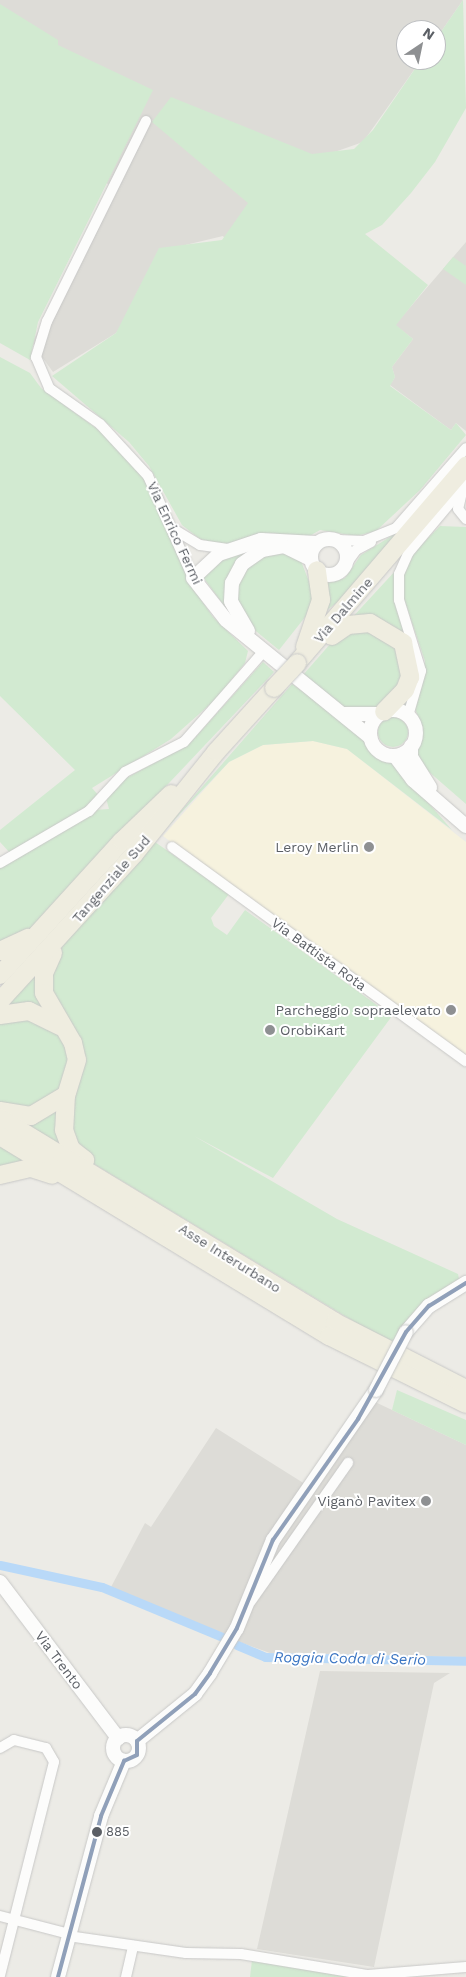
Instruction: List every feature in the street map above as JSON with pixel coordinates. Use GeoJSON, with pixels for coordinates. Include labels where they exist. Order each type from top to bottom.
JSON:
{"type":"FeatureCollection","features":[{"type":"Feature","properties":{"kind":"highway","name":"Via Dalmine"},"geometry":{"type":"LineString","coordinates":[[216,752],[297,663],[466,466]]}},
{"type":"Feature","properties":{"kind":"highway"},"geometry":{"type":"LineString","coordinates":[[297,663],[312,656],[409,552]]}},
{"type":"Feature","properties":{"kind":"highway"},"geometry":{"type":"LineString","coordinates":[[297,663],[319,609],[314,565]]}},
{"type":"Feature","properties":{"kind":"highway"},"geometry":{"type":"LineString","coordinates":[[332,636],[348,625],[370,623],[403,643],[410,677],[405,690],[382,713]]}},
{"type":"Feature","properties":{"kind":"highway","name":"Tangenziale Sud"},"geometry":{"type":"LineString","coordinates":[[0,975],[104,860],[216,752]]}},
{"type":"Feature","properties":{"kind":"highway","name":"Tangenziale Sud"},"geometry":{"type":"LineString","coordinates":[[0,1002],[63,934],[216,752]]}},
{"type":"Feature","properties":{"kind":"highway"},"geometry":{"type":"LineString","coordinates":[[0,951],[20,944],[64,905]]}},
{"type":"Feature","properties":{"kind":"highway"},"geometry":{"type":"LineString","coordinates":[[63,934],[46,965],[43,983],[46,1001],[63,1028],[77,1060],[66,1095],[66,1140],[86,1161],[90,1172]]}},
{"type":"Feature","properties":{"kind":"highway"},"geometry":{"type":"LineString","coordinates":[[0,1015],[29,1011],[63,1028]]}},
{"type":"Feature","properties":{"kind":"highway"},"geometry":{"type":"LineString","coordinates":[[0,1111],[31,1116],[66,1095]]}},
{"type":"Feature","properties":{"kind":"highway","name":"Asse Interurbano"},"geometry":{"type":"LineString","coordinates":[[0,1118],[335,1322],[466,1389]]}},
{"type":"Feature","properties":{"kind":"highway","name":"Asse Interurbano"},"geometry":{"type":"LineString","coordinates":[[0,1136],[329,1336],[466,1404]]}},
{"type":"Feature","properties":{"kind":"highway"},"geometry":{"type":"LineString","coordinates":[[0,1175],[31,1168],[73,1180]]}},
{"type":"Feature","properties":{"kind":"street","name":"Via Enrico Fermi"},"geometry":{"type":"LineString","coordinates":[[146,121],[46,321],[36,357],[49,388],[131,452],[152,483],[174,530],[193,578],[226,620],[263,652],[370,737],[382,753],[395,756],[413,780],[438,799],[466,826]]}},
{"type":"Feature","properties":{"kind":"street"},"geometry":{"type":"LineString","coordinates":[[0,863],[89,810],[125,772],[184,742],[263,652],[235,614],[231,591],[237,573],[251,556],[272,547],[284,546],[333,575],[346,564],[356,550],[403,522],[466,448]]}},
{"type":"Feature","properties":{"kind":"street"},"geometry":{"type":"LineString","coordinates":[[466,485],[458,509],[466,519]]}},
{"type":"Feature","properties":{"kind":"street"},"geometry":{"type":"LineString","coordinates":[[343,714],[382,713],[408,716],[421,671],[398,587],[409,552],[466,485]]}},
{"type":"Feature","properties":{"kind":"street"},"geometry":{"type":"LineString","coordinates":[[174,530],[200,545],[232,550]]}},
{"type":"Feature","properties":{"kind":"street"},"geometry":{"type":"LineString","coordinates":[[193,578],[208,560],[232,550],[272,538],[316,543],[327,538],[338,540],[380,536]]}},
{"type":"Feature","properties":{"kind":"street"},"geometry":{"type":"LineString","coordinates":[[338,540],[348,553],[346,564]]}},
{"type":"Feature","properties":{"kind":"street"},"geometry":{"type":"LineString","coordinates":[[314,565],[316,543]]}},
{"type":"Feature","properties":{"kind":"street"},"geometry":{"type":"LineString","coordinates":[[370,737],[372,724],[382,713]]}},
{"type":"Feature","properties":{"kind":"street","name":"Via Enrico Fermi"},"geometry":{"type":"LineString","coordinates":[[408,716],[416,734],[411,746],[416,768],[438,799]]}},
{"type":"Feature","properties":{"kind":"street"},"geometry":{"type":"LineString","coordinates":[[395,756],[411,746]]}},
{"type":"Feature","properties":{"kind":"street","name":"Via Battista Rota"},"geometry":{"type":"LineString","coordinates":[[172,847],[466,1061]]}},
{"type":"Feature","properties":{"kind":"street"},"geometry":{"type":"LineString","coordinates":[[137,1741],[194,1694],[228,1644],[273,1540],[376,1390],[406,1332],[429,1306],[466,1283]]}},
{"type":"Feature","properties":{"kind":"street"},"geometry":{"type":"LineString","coordinates":[[244,1610],[348,1463]]}},
{"type":"Feature","properties":{"kind":"street","name":"Via Trento"},"geometry":{"type":"LineString","coordinates":[[0,1582],[118,1738]]}},
{"type":"Feature","properties":{"kind":"street"},"geometry":{"type":"LineString","coordinates":[[124,1761],[114,1751],[118,1738],[126,1735],[137,1741]]}},
{"type":"Feature","properties":{"kind":"street"},"geometry":{"type":"LineString","coordinates":[[0,1748],[14,1740],[46,1748],[54,1762],[0,1976]]}},
{"type":"Feature","properties":{"kind":"street"},"geometry":{"type":"LineString","coordinates":[[58,1977],[101,1816],[124,1761],[137,1755],[137,1741]]}},
{"type":"Feature","properties":{"kind":"street"},"geometry":{"type":"LineString","coordinates":[[0,1916],[69,1935],[133,1946],[241,1954],[368,1976],[466,1967]]}},
{"type":"Feature","properties":{"kind":"street"},"geometry":{"type":"LineString","coordinates":[[126,1977],[133,1946]]}},
{"type":"Feature","properties":{"kind":"shaded area"},"geometry":{"type":"Polygon","coordinates":[[[0,0],[463,0],[446,25],[446,20],[396,20],[396,70],[414,70],[363,142],[326,155],[228,243],[223,236],[177,247],[116,333],[53,372],[32,343],[113,186],[0,139],[0,0]]]}},
{"type":"Feature","properties":{"kind":"shaded area"},"geometry":{"type":"Polygon","coordinates":[[[466,242],[466,431],[456,423],[451,430],[390,385],[395,377],[392,367],[413,339],[395,325],[466,242]]]}},
{"type":"Feature","properties":{"kind":"shaded area"},"geometry":{"type":"Polygon","coordinates":[[[313,741],[347,749],[466,842],[466,1058],[163,836],[229,762],[263,745],[313,741]]]}},
{"type":"Feature","properties":{"kind":"shaded area"},"geometry":{"type":"Polygon","coordinates":[[[373,1401],[466,1445],[466,1657],[270,1653],[234,1640],[274,1542],[373,1401]]]}},
{"type":"Feature","properties":{"kind":"shaded area"},"geometry":{"type":"Polygon","coordinates":[[[216,1428],[305,1484],[227,1636],[111,1587],[145,1523],[151,1527],[216,1428]]]}},
{"type":"Feature","properties":{"kind":"shaded area"},"geometry":{"type":"Polygon","coordinates":[[[320,1671],[450,1673],[434,1683],[374,1967],[257,1949],[320,1671]]]}},
{"type":"Feature","properties":{"kind":"green space"},"geometry":{"type":"Polygon","coordinates":[[[463,0],[466,108],[435,162],[411,193],[382,225],[365,234],[428,285],[396,325],[413,339],[392,367],[395,377],[390,386],[451,430],[456,423],[466,435],[420,490],[376,531],[356,536],[320,530],[306,538],[271,533],[229,546],[200,539],[182,525],[149,466],[129,442],[52,376],[116,333],[159,248],[222,240],[248,203],[152,122],[171,97],[312,154],[354,149],[373,130],[414,70],[446,70],[446,25],[463,0]]]}},
{"type":"Feature","properties":{"kind":"green space"},"geometry":{"type":"Polygon","coordinates":[[[0,4],[58,40],[58,45],[153,90],[38,322],[30,360],[0,343],[0,4]]]}},
{"type":"Feature","properties":{"kind":"green space"},"geometry":{"type":"Polygon","coordinates":[[[453,257],[466,266],[466,285],[443,269],[453,257]]]}},
{"type":"Feature","properties":{"kind":"green space"},"geometry":{"type":"Polygon","coordinates":[[[0,357],[30,373],[41,388],[115,442],[136,466],[154,494],[191,585],[213,617],[248,651],[245,663],[216,699],[171,739],[92,788],[99,796],[88,808],[11,854],[0,842],[0,830],[75,770],[0,696],[0,357]]]}},
{"type":"Feature","properties":{"kind":"green space"},"geometry":{"type":"Polygon","coordinates":[[[440,526],[466,527],[466,804],[420,764],[416,751],[423,728],[415,709],[425,661],[402,593],[403,576],[414,552],[440,526]]]}},
{"type":"Feature","properties":{"kind":"green space"},"geometry":{"type":"Polygon","coordinates":[[[401,530],[343,598],[327,610],[324,584],[345,578],[361,555],[401,530]]]}},
{"type":"Feature","properties":{"kind":"green space"},"geometry":{"type":"Polygon","coordinates":[[[250,547],[242,558],[233,618],[203,577],[208,567],[250,547]]]}},
{"type":"Feature","properties":{"kind":"green space"},"geometry":{"type":"Polygon","coordinates":[[[272,550],[299,556],[317,602],[279,650],[246,623],[236,593],[242,570],[272,550]]]}},
{"type":"Feature","properties":{"kind":"green space"},"geometry":{"type":"Polygon","coordinates":[[[397,569],[395,583],[416,651],[410,698],[405,707],[399,704],[412,651],[349,621],[397,569]]]}},
{"type":"Feature","properties":{"kind":"green space"},"geometry":{"type":"Polygon","coordinates":[[[353,626],[391,635],[406,678],[376,709],[343,708],[303,675],[338,635],[353,626]]]}},
{"type":"Feature","properties":{"kind":"green space"},"geometry":{"type":"Polygon","coordinates":[[[263,662],[274,672],[31,929],[0,945],[0,866],[95,810],[109,809],[106,798],[123,780],[190,743],[263,662]]]}},
{"type":"Feature","properties":{"kind":"green space"},"geometry":{"type":"Polygon","coordinates":[[[292,684],[364,732],[370,748],[391,760],[452,830],[347,749],[313,741],[263,745],[229,762],[161,834],[292,684]]]}},
{"type":"Feature","properties":{"kind":"green space"},"geometry":{"type":"Polygon","coordinates":[[[393,717],[404,721],[408,732],[404,743],[393,747],[382,743],[378,732],[382,721],[393,717]]]}},
{"type":"Feature","properties":{"kind":"green space"},"geometry":{"type":"Polygon","coordinates":[[[155,842],[229,894],[211,918],[214,926],[227,935],[245,910],[392,1016],[273,1178],[194,1136],[337,1219],[458,1274],[459,1279],[420,1305],[391,1344],[94,1164],[74,1143],[67,1117],[82,1071],[50,996],[50,968],[65,942],[155,842]]]}},
{"type":"Feature","properties":{"kind":"green space"},"geometry":{"type":"Polygon","coordinates":[[[39,966],[52,1016],[2,1008],[39,966]]]}},
{"type":"Feature","properties":{"kind":"green space"},"geometry":{"type":"Polygon","coordinates":[[[18,1015],[58,1032],[70,1051],[65,1087],[40,1108],[0,1107],[0,1020],[18,1015]]]}},
{"type":"Feature","properties":{"kind":"green space"},"geometry":{"type":"Polygon","coordinates":[[[57,1107],[67,1149],[21,1121],[57,1107]]]}},
{"type":"Feature","properties":{"kind":"green space"},"geometry":{"type":"Polygon","coordinates":[[[0,1142],[37,1164],[0,1170],[0,1142]]]}},
{"type":"Feature","properties":{"kind":"green space"},"geometry":{"type":"Polygon","coordinates":[[[397,1390],[466,1420],[466,1445],[392,1410],[397,1390]]]}},
{"type":"Feature","properties":{"kind":"green space"},"geometry":{"type":"Polygon","coordinates":[[[252,1960],[359,1977],[250,1977],[252,1960]]]}},
{"type":"Feature","properties":{"kind":"waterway","name":"Roggia Coda di Serio"},"geometry":{"type":"LineString","coordinates":[[0,1565],[102,1587],[222,1637]]}},
{"type":"Feature","properties":{"kind":"waterway","name":"Roggia Coda di Serio"},"geometry":{"type":"LineString","coordinates":[[237,1645],[265,1657],[466,1661]]}},
{"type":"Feature","properties":{"kind":"transit line"},"geometry":{"type":"LineString","coordinates":[[58,1977],[101,1816],[124,1761],[137,1755],[137,1741],[195,1694],[210,1673],[237,1628],[273,1540],[358,1419],[406,1332],[429,1306],[466,1283]]}},
{"type":"Feature","properties":{"kind":"place","name":"Leroy Merlin"},"geometry":{"type":"Point","coordinates":[369,847]}},
{"type":"Feature","properties":{"kind":"place","name":"Parcheggio sopraelevato"},"geometry":{"type":"Point","coordinates":[451,1010]}},
{"type":"Feature","properties":{"kind":"place","name":"OrobiKart"},"geometry":{"type":"Point","coordinates":[270,1030]}},
{"type":"Feature","properties":{"kind":"place","name":"Viganò Pavitex"},"geometry":{"type":"Point","coordinates":[426,1501]}},
{"type":"Feature","properties":{"kind":"place","name":"885"},"geometry":{"type":"Point","coordinates":[97,1832]}}]}
